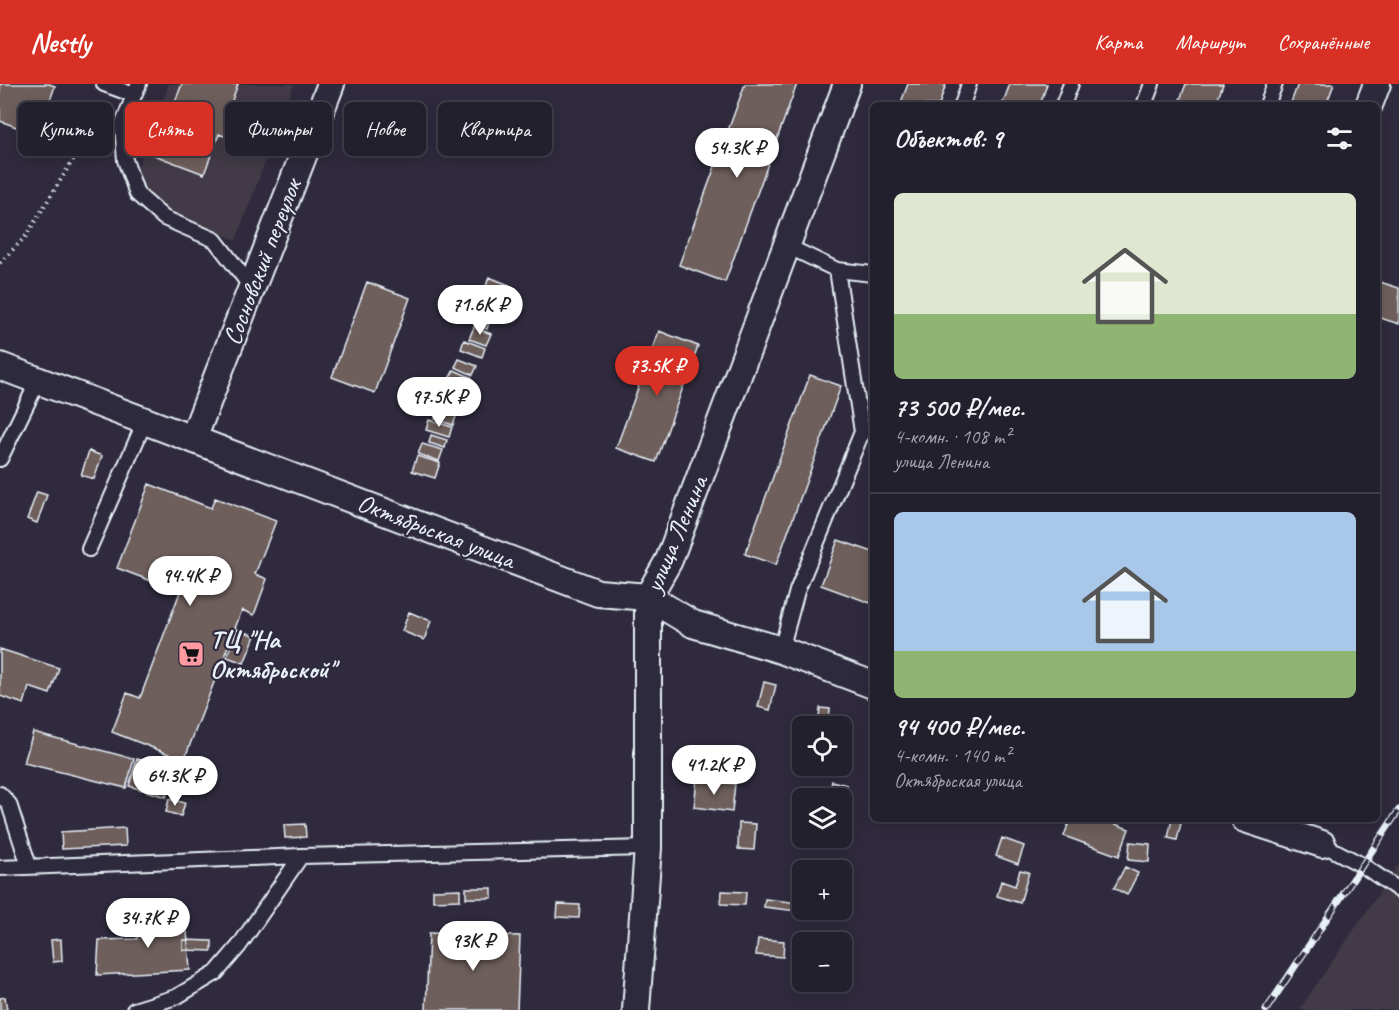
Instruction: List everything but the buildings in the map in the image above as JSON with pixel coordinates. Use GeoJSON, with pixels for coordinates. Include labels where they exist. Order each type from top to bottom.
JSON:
{"type":"FeatureCollection","features":[{"type":"Feature","properties":{"kind":"street","name":"Сосновский переулок"},"geometry":{"type":"LineString","coordinates":[[193,439],[331,84]]}},
{"type":"Feature","properties":{"kind":"street","name":"улица Ленина"},"geometry":{"type":"LineString","coordinates":[[636,1010],[648,848],[648,597],[669,560],[847,84]]}},
{"type":"Feature","properties":{"kind":"street"},"geometry":{"type":"LineString","coordinates":[[1371,102],[1377,84]]}},
{"type":"Feature","properties":{"kind":"street","name":"Октябрьская улица"},"geometry":{"type":"LineString","coordinates":[[0,366],[598,593],[648,597],[693,624],[781,650],[870,684]]}},
{"type":"Feature","properties":{"kind":"street"},"geometry":{"type":"LineString","coordinates":[[1254,822],[1322,844]]}},
{"type":"Feature","properties":{"kind":"lane"},"geometry":{"type":"LineString","coordinates":[[104,84],[137,90],[122,126],[125,160],[137,194],[164,218],[215,240],[252,288]]}},
{"type":"Feature","properties":{"kind":"lane"},"geometry":{"type":"LineString","coordinates":[[963,102],[969,84]]}},
{"type":"Feature","properties":{"kind":"lane"},"geometry":{"type":"LineString","coordinates":[[1064,102],[1071,84]]}},
{"type":"Feature","properties":{"kind":"lane"},"geometry":{"type":"LineString","coordinates":[[1145,102],[1152,84]]}},
{"type":"Feature","properties":{"kind":"lane"},"geometry":{"type":"LineString","coordinates":[[1268,102],[1275,84]]}},
{"type":"Feature","properties":{"kind":"lane"},"geometry":{"type":"LineString","coordinates":[[787,246],[837,270],[870,274]]}},
{"type":"Feature","properties":{"kind":"lane"},"geometry":{"type":"LineString","coordinates":[[781,650],[797,591],[868,434],[837,270]]}},
{"type":"Feature","properties":{"kind":"lane"},"geometry":{"type":"LineString","coordinates":[[0,459],[38,381]]}},
{"type":"Feature","properties":{"kind":"lane"},"geometry":{"type":"LineString","coordinates":[[89,549],[145,421]]}},
{"type":"Feature","properties":{"kind":"lane"},"geometry":{"type":"LineString","coordinates":[[0,794],[9,804],[29,866]]}},
{"type":"Feature","properties":{"kind":"lane"},"geometry":{"type":"LineString","coordinates":[[1322,844],[1399,890]]}},
{"type":"Feature","properties":{"kind":"lane"},"geometry":{"type":"LineString","coordinates":[[0,868],[301,856],[648,848]]}},
{"type":"Feature","properties":{"kind":"lane"},"geometry":{"type":"LineString","coordinates":[[134,1010],[176,998],[216,972],[239,946],[301,856]]}},
{"type":"Feature","properties":{"kind":"path"},"geometry":{"type":"LineString","coordinates":[[0,262],[26,236],[84,142],[137,90]]}},
{"type":"Feature","properties":{"kind":"shaded area"},"geometry":{"type":"Polygon","coordinates":[[[169,84],[294,84],[287,102],[225,102],[225,156],[267,156],[236,240],[127,196],[142,156],[213,156],[213,102],[162,102],[169,84]]]}},
{"type":"Feature","properties":{"kind":"shaded area"},"geometry":{"type":"Polygon","coordinates":[[[1399,864],[1399,1010],[1299,1010],[1378,895],[1399,864]]]}},
{"type":"Feature","properties":{"kind":"railway"},"geometry":{"type":"LineString","coordinates":[[1266,1010],[1399,810]]}},
{"type":"Feature","properties":{"kind":"place","name":"ТЦ \"На Октябрьской\""},"geometry":{"type":"Point","coordinates":[191,654]}}]}
